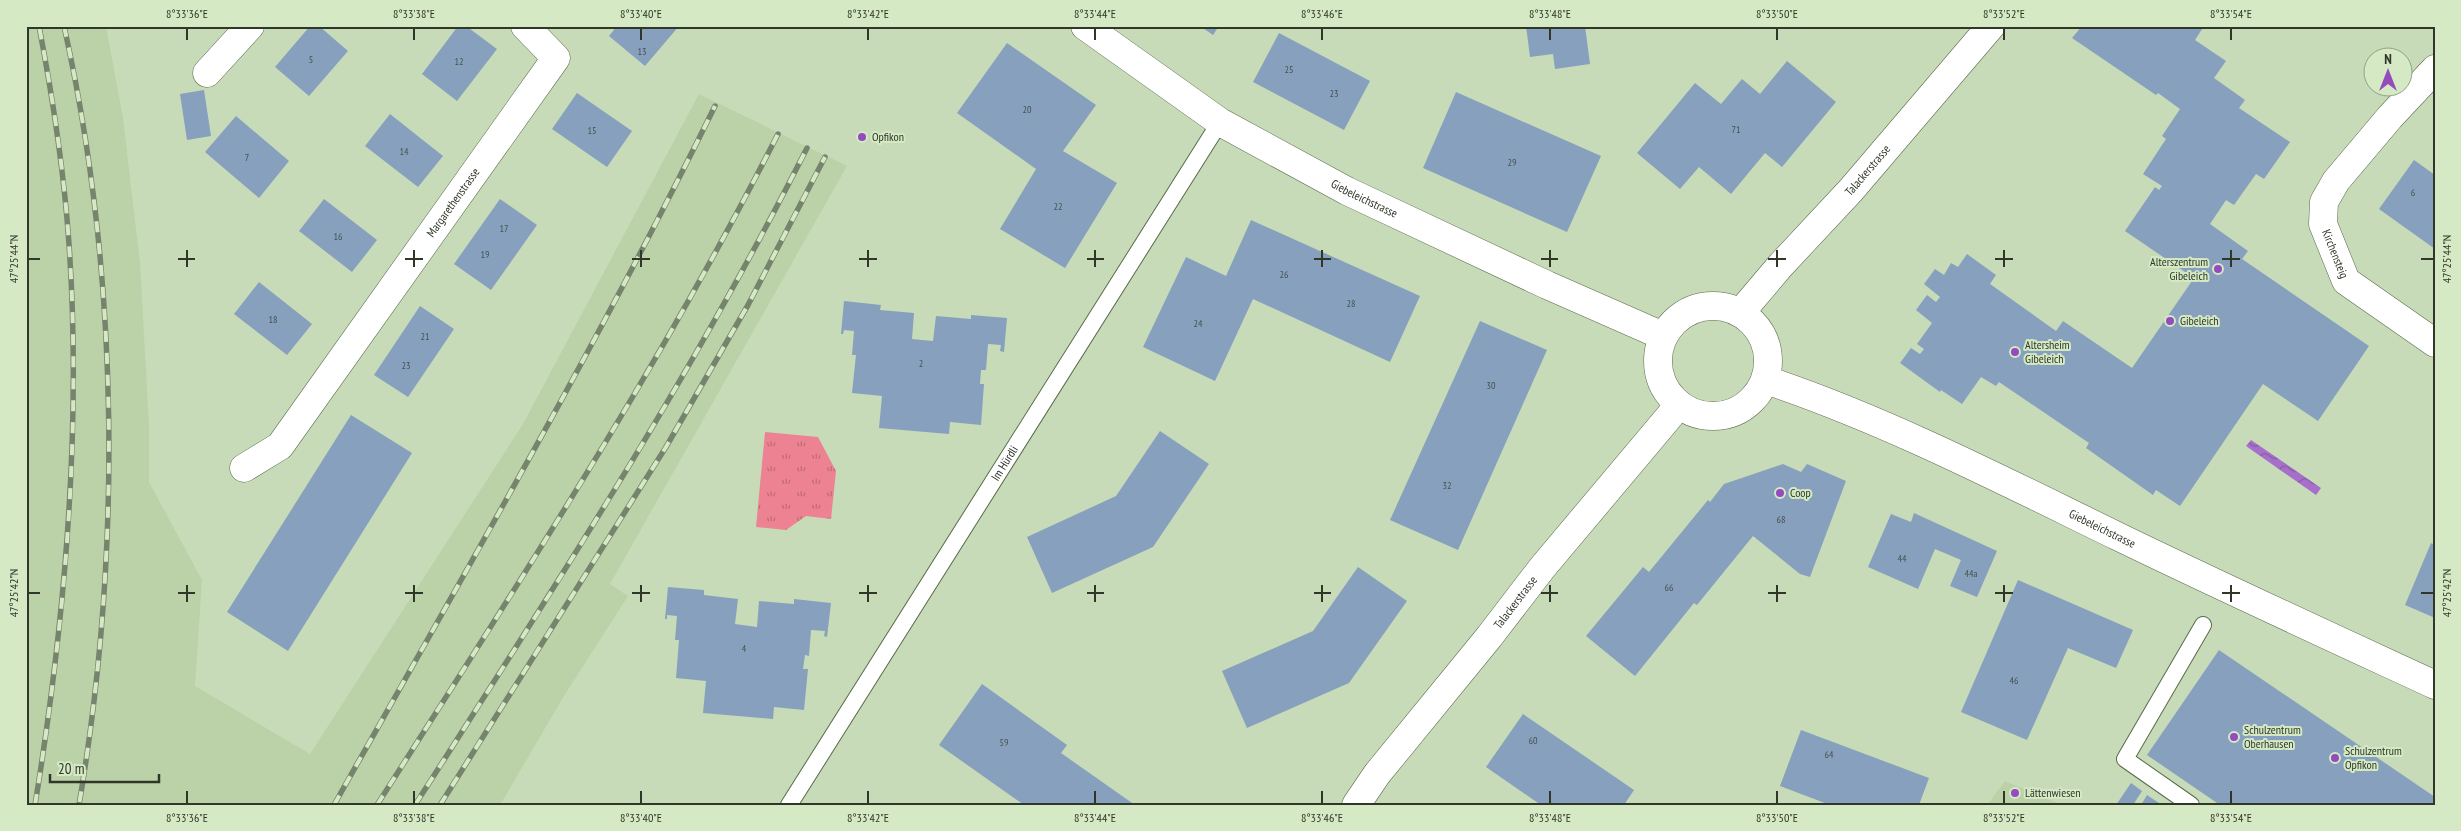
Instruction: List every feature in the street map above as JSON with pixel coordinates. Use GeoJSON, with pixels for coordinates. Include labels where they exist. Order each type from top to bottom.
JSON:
{"type":"FeatureCollection","features":[{"type":"Feature","properties":{"kind":"street"},"geometry":{"type":"LineString","coordinates":[[207,73],[250,26]]}},
{"type":"Feature","properties":{"kind":"street","name":"Margarethenstrasse"},"geometry":{"type":"LineString","coordinates":[[244,468],[280,446],[556,58],[526,26]]}},
{"type":"Feature","properties":{"kind":"street","name":"Giebeleichstrasse"},"geometry":{"type":"LineString","coordinates":[[1085,26],[1220,122],[1347,191],[1547,285],[1663,336]]}},
{"type":"Feature","properties":{"kind":"street","name":"Talackerstrasse"},"geometry":{"type":"LineString","coordinates":[[1741,312],[1780,266],[1851,190],[1991,26]]}},
{"type":"Feature","properties":{"kind":"street","name":"Kirchensteig"},"geometry":{"type":"LineString","coordinates":[[2435,69],[2390,117],[2336,181],[2324,202],[2323,224],[2346,281],[2435,343]]}},
{"type":"Feature","properties":{"kind":"street"},"geometry":{"type":"LineString","coordinates":[[1724,306],[1741,312],[1756,324],[1766,341],[1770,360],[1766,380],[1758,395],[1745,407],[1729,414],[1712,416],[1695,413],[1679,405],[1668,394],[1661,381],[1658,366],[1663,336],[1674,321],[1688,311],[1697,308],[1724,306]]}},
{"type":"Feature","properties":{"kind":"street","name":"Giebeleichstrasse"},"geometry":{"type":"LineString","coordinates":[[1766,380],[1819,397],[1874,420],[2194,573],[2435,685]]}},
{"type":"Feature","properties":{"kind":"street","name":"Talackerstrasse"},"geometry":{"type":"LineString","coordinates":[[1356,805],[1376,774],[1489,638],[1542,568],[1679,405]]}},
{"type":"Feature","properties":{"kind":"lane","name":"Im Hürdli"},"geometry":{"type":"LineString","coordinates":[[789,805],[1220,122]]}},
{"type":"Feature","properties":{"kind":"lane"},"geometry":{"type":"LineString","coordinates":[[2191,805],[2125,759],[2203,625]]}},
{"type":"Feature","properties":{"kind":"shaded area"},"geometry":{"type":"Polygon","coordinates":[[[26,26],[106,26],[123,118],[140,263],[149,425],[149,482],[202,580],[195,686],[310,754],[523,424],[699,94],[847,166],[610,584],[628,596],[564,696],[500,805],[26,805],[26,26]]]}},
{"type":"Feature","properties":{"kind":"shaded area","name":"Lättenwiesen"},"geometry":{"type":"Polygon","coordinates":[[[2005,781],[2062,805],[1987,805],[2005,781]]]}},
{"type":"Feature","properties":{"kind":"green space"},"geometry":{"type":"Polygon","coordinates":[[[765,432],[818,437],[836,471],[831,519],[806,516],[786,530],[756,527],[765,432]]]}},
{"type":"Feature","properties":{"kind":"water"},"geometry":{"type":"Polygon","coordinates":[[[2251,440],[2321,488],[2316,495],[2246,446],[2251,440]]]}},
{"type":"Feature","properties":{"kind":"building"},"geometry":{"type":"Polygon","coordinates":[[[310,26],[319,26],[348,51],[309,96],[275,67],[310,26]]]}},
{"type":"Feature","properties":{"kind":"building"},"geometry":{"type":"Polygon","coordinates":[[[458,26],[466,26],[497,49],[457,101],[422,74],[458,26]]]}},
{"type":"Feature","properties":{"kind":"building"},"geometry":{"type":"Polygon","coordinates":[[[617,26],[679,26],[645,66],[609,36],[617,26]]]}},
{"type":"Feature","properties":{"kind":"building"},"geometry":{"type":"Polygon","coordinates":[[[1200,26],[1219,26],[1213,35],[1200,26]]]}},
{"type":"Feature","properties":{"kind":"building"},"geometry":{"type":"Polygon","coordinates":[[[1526,26],[1585,26],[1590,64],[1555,69],[1553,54],[1530,57],[1526,26]]]}},
{"type":"Feature","properties":{"kind":"building","name":"Alterszentrum Gibeleich"},"geometry":{"type":"Polygon","coordinates":[[[2082,26],[2204,26],[2195,40],[2226,61],[2214,78],[2245,100],[2239,108],[2290,142],[2264,179],[2256,174],[2234,205],[2226,200],[2210,224],[2248,251],[2242,259],[2369,346],[2318,421],[2263,384],[2180,506],[2156,490],[2153,495],[2086,448],[2089,443],[1999,382],[1996,386],[1981,377],[1962,404],[1941,390],[1940,392],[1900,363],[1911,348],[1920,354],[1924,349],[1917,344],[1932,323],[1916,310],[1927,295],[1936,302],[1940,297],[1924,284],[1935,269],[1944,275],[1951,263],[1958,267],[1967,254],[1996,275],[1990,284],[2056,331],[2063,321],[2132,368],[2194,278],[2125,231],[2155,187],[2159,190],[2162,186],[2143,174],[2166,139],[2162,136],[2180,109],[2072,38],[2082,26]]]}},
{"type":"Feature","properties":{"kind":"building"},"geometry":{"type":"Polygon","coordinates":[[[1279,33],[1370,81],[1344,130],[1253,82],[1279,33]]]}},
{"type":"Feature","properties":{"kind":"building"},"geometry":{"type":"Polygon","coordinates":[[[1007,43],[1096,105],[1063,151],[1117,183],[1065,268],[1000,229],[1036,169],[957,113],[1007,43]]]}},
{"type":"Feature","properties":{"kind":"building"},"geometry":{"type":"Polygon","coordinates":[[[1787,61],[1836,102],[1782,167],[1765,153],[1731,194],[1699,167],[1680,189],[1637,153],[1695,83],[1721,104],[1742,79],[1760,94],[1787,61]]]}},
{"type":"Feature","properties":{"kind":"building"},"geometry":{"type":"Polygon","coordinates":[[[204,90],[211,136],[187,140],[180,94],[204,90]]]}},
{"type":"Feature","properties":{"kind":"building"},"geometry":{"type":"Polygon","coordinates":[[[1456,92],[1601,156],[1567,232],[1423,168],[1456,92]]]}},
{"type":"Feature","properties":{"kind":"building"},"geometry":{"type":"Polygon","coordinates":[[[577,93],[632,131],[607,167],[552,129],[577,93]]]}},
{"type":"Feature","properties":{"kind":"building"},"geometry":{"type":"Polygon","coordinates":[[[390,114],[443,156],[418,187],[365,146],[390,114]]]}},
{"type":"Feature","properties":{"kind":"building"},"geometry":{"type":"Polygon","coordinates":[[[236,116],[289,161],[259,198],[205,152],[236,116]]]}},
{"type":"Feature","properties":{"kind":"building"},"geometry":{"type":"Polygon","coordinates":[[[2414,160],[2435,175],[2435,249],[2379,209],[2414,160]]]}},
{"type":"Feature","properties":{"kind":"building"},"geometry":{"type":"Polygon","coordinates":[[[324,199],[377,240],[352,272],[299,231],[324,199]]]}},
{"type":"Feature","properties":{"kind":"building"},"geometry":{"type":"Polygon","coordinates":[[[500,199],[537,225],[491,290],[454,264],[500,199]]]}},
{"type":"Feature","properties":{"kind":"building"},"geometry":{"type":"Polygon","coordinates":[[[1251,220],[1420,296],[1390,362],[1253,299],[1215,381],[1143,347],[1186,257],[1226,276],[1251,220]]]}},
{"type":"Feature","properties":{"kind":"building"},"geometry":{"type":"Polygon","coordinates":[[[259,282],[312,324],[287,355],[234,314],[259,282]]]}},
{"type":"Feature","properties":{"kind":"building"},"geometry":{"type":"Polygon","coordinates":[[[844,301],[881,305],[880,310],[914,313],[912,339],[933,341],[936,316],[971,319],[971,315],[1007,318],[1004,352],[1000,351],[1001,345],[988,344],[986,370],[981,370],[980,384],[984,384],[981,425],[950,422],[949,434],[879,428],[882,396],[852,393],[856,355],[852,355],[854,331],[844,330],[843,334],[841,334],[844,301]]]}},
{"type":"Feature","properties":{"kind":"building"},"geometry":{"type":"Polygon","coordinates":[[[420,306],[454,329],[408,397],[374,375],[420,306]]]}},
{"type":"Feature","properties":{"kind":"building"},"geometry":{"type":"Polygon","coordinates":[[[1480,321],[1547,350],[1458,550],[1390,520],[1480,321]]]}},
{"type":"Feature","properties":{"kind":"building"},"geometry":{"type":"Polygon","coordinates":[[[351,415],[412,453],[288,651],[227,612],[351,415]]]}},
{"type":"Feature","properties":{"kind":"building"},"geometry":{"type":"Polygon","coordinates":[[[1160,431],[1209,464],[1153,547],[1052,593],[1027,537],[1116,496],[1160,431]]]}},
{"type":"Feature","properties":{"kind":"building"},"geometry":{"type":"Polygon","coordinates":[[[1783,464],[1801,472],[1807,464],[1846,481],[1810,577],[1800,574],[1753,536],[1697,605],[1694,603],[1635,676],[1586,636],[1643,567],[1649,572],[1708,500],[1710,502],[1724,484],[1783,464]]]}},
{"type":"Feature","properties":{"kind":"building"},"geometry":{"type":"Polygon","coordinates":[[[1914,513],[1997,551],[1977,597],[1950,586],[1961,560],[1935,549],[1918,589],[1868,567],[1891,514],[1911,522],[1914,513]]]}},
{"type":"Feature","properties":{"kind":"building"},"geometry":{"type":"Polygon","coordinates":[[[2431,543],[2435,545],[2435,618],[2405,605],[2431,543]]]}},
{"type":"Feature","properties":{"kind":"building"},"geometry":{"type":"Polygon","coordinates":[[[1358,567],[1407,601],[1349,683],[1247,728],[1222,671],[1313,631],[1358,567]]]}},
{"type":"Feature","properties":{"kind":"building"},"geometry":{"type":"Polygon","coordinates":[[[2018,580],[2133,630],[2116,668],[2068,648],[2027,740],[1961,712],[2018,580]]]}},
{"type":"Feature","properties":{"kind":"building"},"geometry":{"type":"Polygon","coordinates":[[[668,587],[704,590],[704,595],[738,599],[735,624],[757,627],[759,601],[794,604],[794,599],[831,603],[827,637],[824,636],[825,631],[811,630],[809,656],[805,655],[803,669],[808,669],[804,710],[774,707],[773,719],[703,713],[706,681],[676,678],[679,640],[675,640],[677,616],[667,615],[667,619],[665,619],[668,587]]]}},
{"type":"Feature","properties":{"kind":"building","name":"Schulzentrum Oberhausen"},"geometry":{"type":"Polygon","coordinates":[[[2219,650],[2435,797],[2435,805],[2220,805],[2147,755],[2219,650]]]}},
{"type":"Feature","properties":{"kind":"building"},"geometry":{"type":"Polygon","coordinates":[[[982,684],[1067,745],[1061,753],[1135,805],[1024,805],[939,745],[982,684]]]}},
{"type":"Feature","properties":{"kind":"building"},"geometry":{"type":"Polygon","coordinates":[[[1523,714],[1634,790],[1624,805],[1541,805],[1486,767],[1523,714]]]}},
{"type":"Feature","properties":{"kind":"building"},"geometry":{"type":"Polygon","coordinates":[[[1801,730],[1929,778],[1919,805],[1830,805],[1780,786],[1801,730]]]}},
{"type":"Feature","properties":{"kind":"building"},"geometry":{"type":"Polygon","coordinates":[[[2131,783],[2142,791],[2133,805],[2116,805],[2131,783]]]}},
{"type":"Feature","properties":{"kind":"building"},"geometry":{"type":"Polygon","coordinates":[[[2147,795],[2162,805],[2141,805],[2147,795]]]}},
{"type":"Feature","properties":{"kind":"railway"},"geometry":{"type":"LineString","coordinates":[[35,805],[46,736],[62,596],[72,455],[73,385],[73,314],[67,217],[57,135],[39,26]]}},
{"type":"Feature","properties":{"kind":"railway"},"geometry":{"type":"LineString","coordinates":[[64,26],[82,121],[96,218],[105,316],[109,415],[108,514],[103,612],[93,709],[79,805]]}},
{"type":"Feature","properties":{"kind":"railway"},"geometry":{"type":"LineString","coordinates":[[334,805],[577,371],[715,106]]}},
{"type":"Feature","properties":{"kind":"railway"},"geometry":{"type":"LineString","coordinates":[[377,805],[586,475],[685,307],[778,134]]}},
{"type":"Feature","properties":{"kind":"railway"},"geometry":{"type":"LineString","coordinates":[[415,805],[570,562],[669,400],[763,233],[807,148]]}},
{"type":"Feature","properties":{"kind":"railway"},"geometry":{"type":"LineString","coordinates":[[440,805],[666,447],[748,305],[825,157]]}},
{"type":"Feature","properties":{"kind":"place","name":"Opfikon"},"geometry":{"type":"Point","coordinates":[862,137]}},
{"type":"Feature","properties":{"kind":"place","name":"Alterszentrum Gibeleich"},"geometry":{"type":"Point","coordinates":[2218,269]}},
{"type":"Feature","properties":{"kind":"place","name":"Gibeleich"},"geometry":{"type":"Point","coordinates":[2170,321]}},
{"type":"Feature","properties":{"kind":"place","name":"Altersheim Gibeleich"},"geometry":{"type":"Point","coordinates":[2015,352]}},
{"type":"Feature","properties":{"kind":"place","name":"Coop"},"geometry":{"type":"Point","coordinates":[1780,493]}},
{"type":"Feature","properties":{"kind":"place","name":"Schulzentrum Oberhausen"},"geometry":{"type":"Point","coordinates":[2234,737]}},
{"type":"Feature","properties":{"kind":"place","name":"Schulzentrum Opfikon"},"geometry":{"type":"Point","coordinates":[2335,758]}},
{"type":"Feature","properties":{"kind":"place","name":"Lättenwiesen"},"geometry":{"type":"Point","coordinates":[2015,793]}}]}
